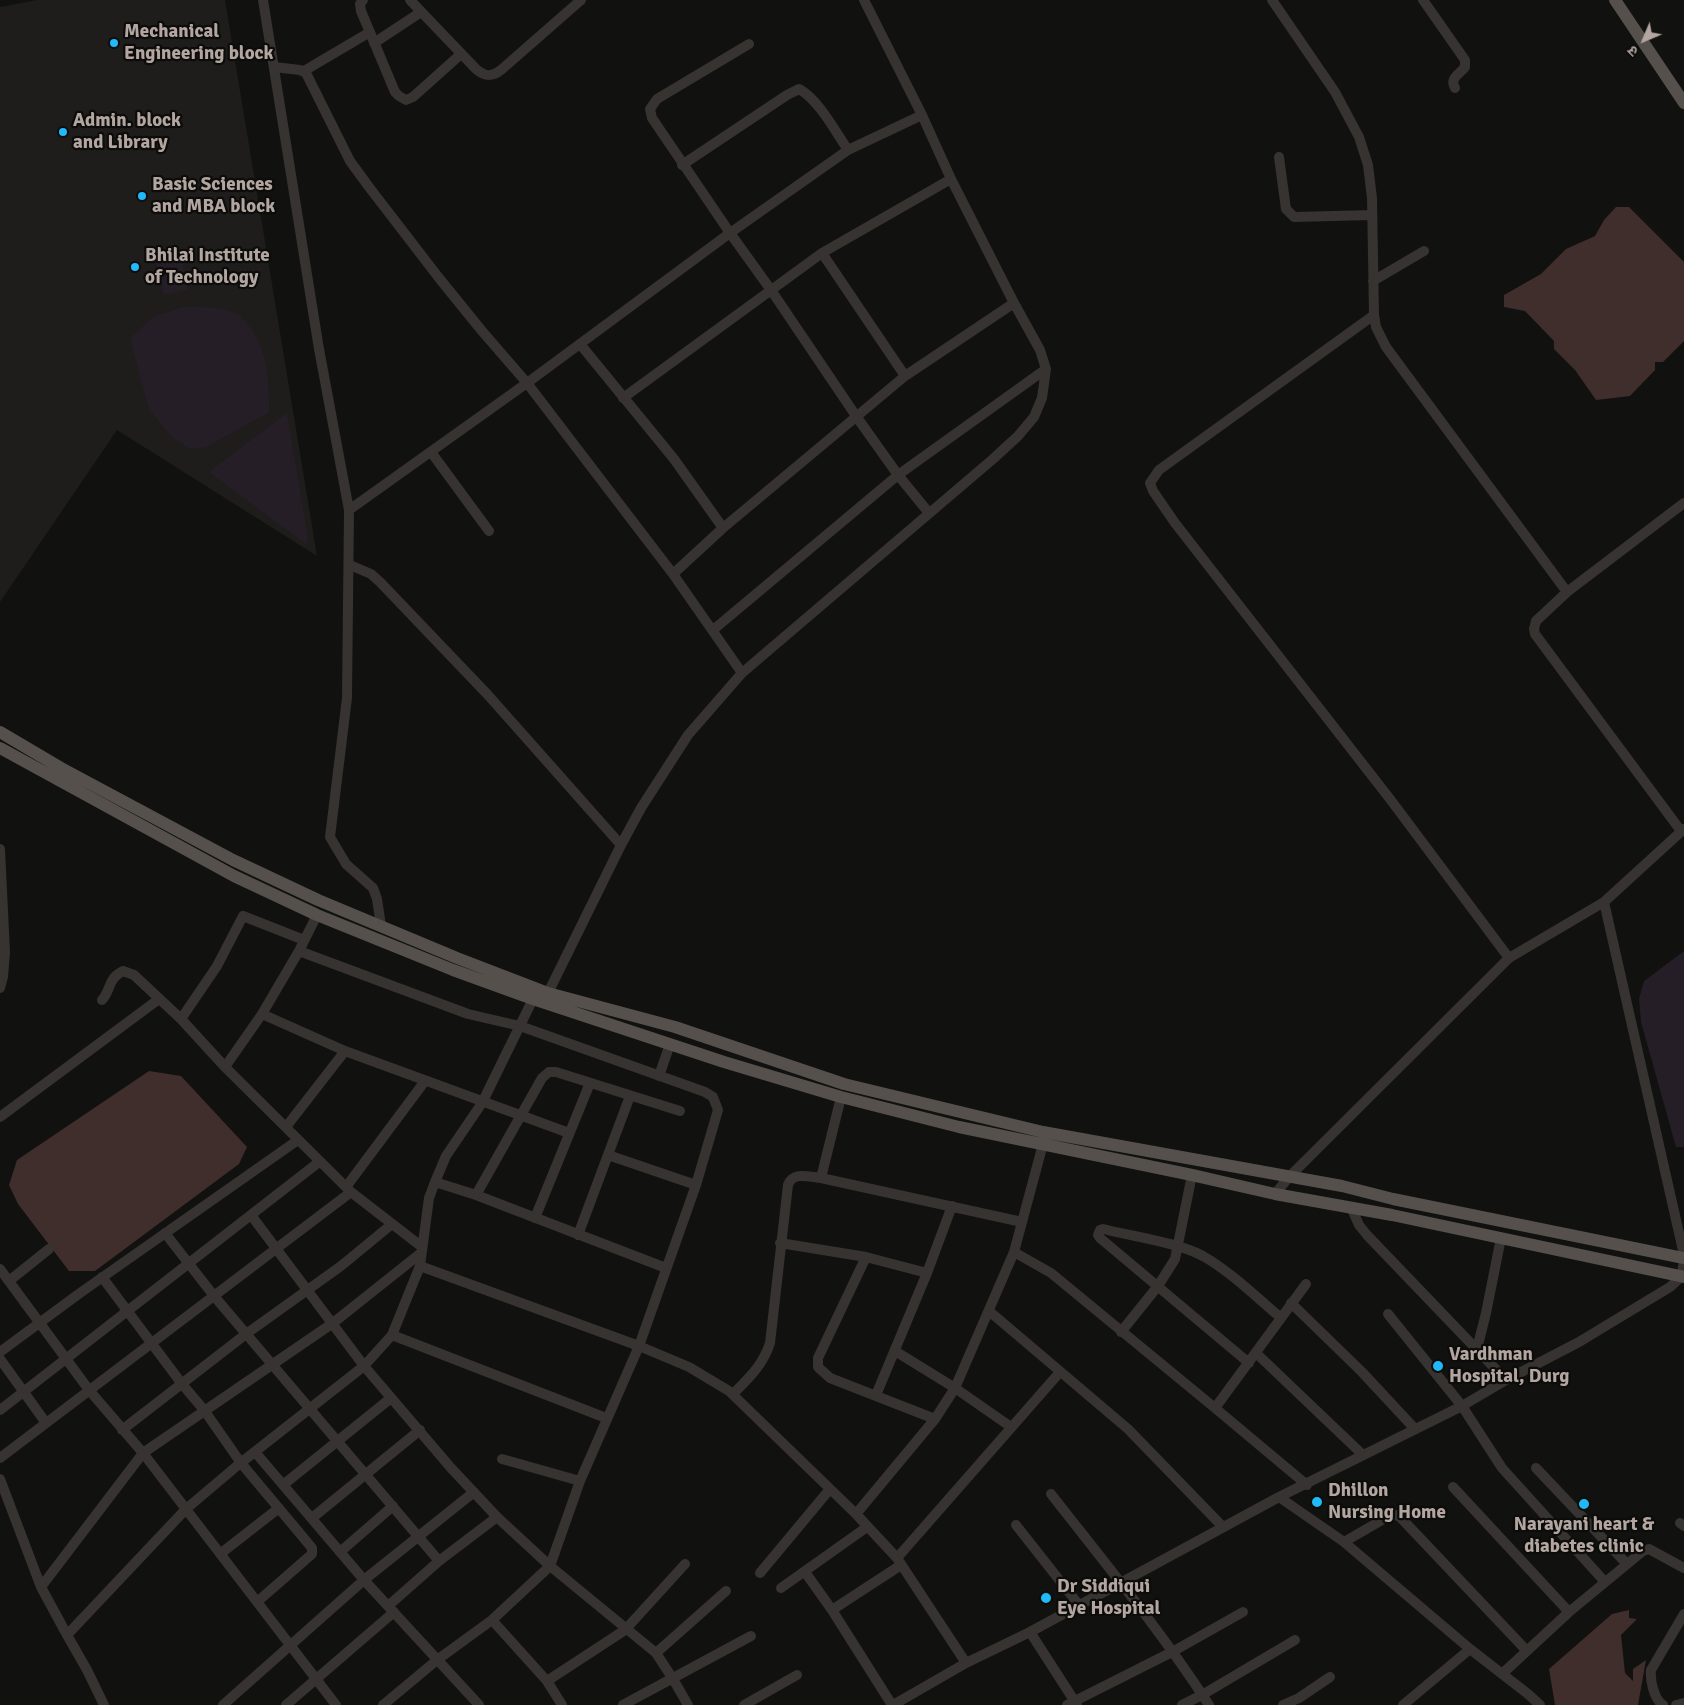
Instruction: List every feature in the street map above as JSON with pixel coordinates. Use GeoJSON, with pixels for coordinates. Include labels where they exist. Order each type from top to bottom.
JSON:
{"type":"FeatureCollection","features":[{"type":"Feature","properties":{"kind":"main road"},"geometry":{"type":"LineString","coordinates":[[1614,0],[1684,103]]}},
{"type":"Feature","properties":{"kind":"main road"},"geometry":{"type":"LineString","coordinates":[[0,732],[61,768],[233,860],[318,900],[548,993],[676,1026],[844,1084],[1043,1132],[1342,1186],[1393,1199],[1684,1258]]}},
{"type":"Feature","properties":{"kind":"main road"},"geometry":{"type":"LineString","coordinates":[[0,748],[234,876],[317,915],[453,970],[533,999],[670,1044],[842,1097],[959,1127],[1682,1277]]}},
{"type":"Feature","properties":{"kind":"street"},"geometry":{"type":"LineString","coordinates":[[263,0],[319,349],[349,510],[348,698],[330,837],[346,864],[373,888],[376,893],[381,926]]}},
{"type":"Feature","properties":{"kind":"street"},"geometry":{"type":"LineString","coordinates":[[363,0],[360,4],[361,11],[398,96],[406,100],[413,97],[462,54]]}},
{"type":"Feature","properties":{"kind":"street"},"geometry":{"type":"LineString","coordinates":[[410,0],[480,72],[486,75],[496,74],[581,0]]}},
{"type":"Feature","properties":{"kind":"street"},"geometry":{"type":"LineString","coordinates":[[67,1636],[186,1510],[241,1463],[364,1366],[392,1335],[420,1266],[429,1198],[446,1156],[482,1103],[533,999],[548,993],[641,808],[688,735],[742,673],[993,459],[1018,436],[1034,417],[1042,398],[1046,369],[1040,350],[951,179],[922,115],[864,0]]}},
{"type":"Feature","properties":{"kind":"street"},"geometry":{"type":"LineString","coordinates":[[1272,0],[1334,92],[1359,137],[1368,165],[1372,215],[1374,315],[1376,327],[1386,347],[1567,592]]}},
{"type":"Feature","properties":{"kind":"street"},"geometry":{"type":"LineString","coordinates":[[1423,0],[1465,60],[1465,67],[1453,80],[1455,88]]}},
{"type":"Feature","properties":{"kind":"street"},"geometry":{"type":"LineString","coordinates":[[374,43],[421,12]]}},
{"type":"Feature","properties":{"kind":"street"},"geometry":{"type":"LineString","coordinates":[[274,67],[304,71],[370,32]]}},
{"type":"Feature","properties":{"kind":"street"},"geometry":{"type":"LineString","coordinates":[[749,44],[653,103],[650,109],[652,118],[682,165],[771,290],[856,416],[898,475],[929,513]]}},
{"type":"Feature","properties":{"kind":"street"},"geometry":{"type":"LineString","coordinates":[[304,71],[355,167],[445,286],[526,383],[673,574],[742,673]]}},
{"type":"Feature","properties":{"kind":"street"},"geometry":{"type":"LineString","coordinates":[[682,165],[787,94],[799,89],[807,94],[816,104],[848,150]]}},
{"type":"Feature","properties":{"kind":"street"},"geometry":{"type":"LineString","coordinates":[[349,510],[580,344],[730,233],[848,150],[922,115]]}},
{"type":"Feature","properties":{"kind":"street"},"geometry":{"type":"LineString","coordinates":[[1279,157],[1286,209],[1290,215],[1294,217],[1372,215]]}},
{"type":"Feature","properties":{"kind":"street"},"geometry":{"type":"LineString","coordinates":[[623,398],[822,254],[951,179]]}},
{"type":"Feature","properties":{"kind":"street"},"geometry":{"type":"LineString","coordinates":[[1373,280],[1424,251]]}},
{"type":"Feature","properties":{"kind":"street"},"geometry":{"type":"LineString","coordinates":[[822,254],[905,376]]}},
{"type":"Feature","properties":{"kind":"street"},"geometry":{"type":"LineString","coordinates":[[673,574],[723,528],[905,376],[1014,302]]}},
{"type":"Feature","properties":{"kind":"street"},"geometry":{"type":"LineString","coordinates":[[1374,315],[1159,470],[1150,483],[1153,491],[1175,523],[1390,799],[1509,958]]}},
{"type":"Feature","properties":{"kind":"street"},"geometry":{"type":"LineString","coordinates":[[580,344],[674,459],[723,528]]}},
{"type":"Feature","properties":{"kind":"street"},"geometry":{"type":"LineString","coordinates":[[713,630],[898,475],[1046,369]]}},
{"type":"Feature","properties":{"kind":"street"},"geometry":{"type":"LineString","coordinates":[[431,452],[489,531]]}},
{"type":"Feature","properties":{"kind":"street"},"geometry":{"type":"LineString","coordinates":[[1275,1194],[1289,1177],[1509,958],[1604,902],[1682,830],[1535,634],[1534,629],[1536,622],[1567,592],[1684,502]]}},
{"type":"Feature","properties":{"kind":"street"},"geometry":{"type":"LineString","coordinates":[[350,565],[371,574],[386,589],[488,695],[621,845]]}},
{"type":"Feature","properties":{"kind":"street"},"geometry":{"type":"LineString","coordinates":[[0,849],[5,952],[0,988]]}},
{"type":"Feature","properties":{"kind":"street"},"geometry":{"type":"LineString","coordinates":[[805,1572],[832,1610],[893,1705],[966,1663],[1030,1632],[1279,1497],[1462,1406],[1506,1380],[1578,1342],[1670,1287],[1682,1277],[1684,1258],[1604,902]]}},
{"type":"Feature","properties":{"kind":"street"},"geometry":{"type":"LineString","coordinates":[[225,1067],[262,1014],[299,951],[317,915]]}},
{"type":"Feature","properties":{"kind":"street"},"geometry":{"type":"LineString","coordinates":[[180,1019],[217,966],[243,916],[304,940]]}},
{"type":"Feature","properties":{"kind":"street"},"geometry":{"type":"LineString","coordinates":[[299,951],[468,1014],[520,1026],[662,1067],[713,1097],[717,1103],[718,1110],[696,1185],[639,1346],[580,1481],[550,1566],[492,1620],[437,1660],[383,1705]]}},
{"type":"Feature","properties":{"kind":"street"},"geometry":{"type":"LineString","coordinates":[[102,1000],[106,996],[110,981],[116,974],[122,971],[134,975],[180,1019],[225,1067],[348,1190],[392,1224],[421,1250]]}},
{"type":"Feature","properties":{"kind":"street"},"geometry":{"type":"LineString","coordinates":[[0,1116],[159,999]]}},
{"type":"Feature","properties":{"kind":"street"},"geometry":{"type":"LineString","coordinates":[[262,1014],[345,1051],[482,1103],[569,1133]]}},
{"type":"Feature","properties":{"kind":"street"},"geometry":{"type":"LineString","coordinates":[[662,1067],[670,1044]]}},
{"type":"Feature","properties":{"kind":"street"},"geometry":{"type":"LineString","coordinates":[[286,1127],[345,1051]]}},
{"type":"Feature","properties":{"kind":"street"},"geometry":{"type":"LineString","coordinates":[[476,1195],[542,1078],[549,1072],[556,1072],[680,1111]]}},
{"type":"Feature","properties":{"kind":"street"},"geometry":{"type":"LineString","coordinates":[[0,1458],[276,1249],[348,1190],[425,1081]]}},
{"type":"Feature","properties":{"kind":"street"},"geometry":{"type":"LineString","coordinates":[[535,1218],[590,1083]]}},
{"type":"Feature","properties":{"kind":"street"},"geometry":{"type":"LineString","coordinates":[[578,1235],[630,1096]]}},
{"type":"Feature","properties":{"kind":"street"},"geometry":{"type":"LineString","coordinates":[[821,1178],[842,1097]]}},
{"type":"Feature","properties":{"kind":"street"},"geometry":{"type":"LineString","coordinates":[[0,1352],[102,1277],[298,1140]]}},
{"type":"Feature","properties":{"kind":"street"},"geometry":{"type":"LineString","coordinates":[[856,1514],[935,1419],[955,1388],[1014,1252],[1043,1144]]}},
{"type":"Feature","properties":{"kind":"street"},"geometry":{"type":"LineString","coordinates":[[608,1155],[696,1185]]}},
{"type":"Feature","properties":{"kind":"street"},"geometry":{"type":"LineString","coordinates":[[0,1410],[319,1162]]}},
{"type":"Feature","properties":{"kind":"street"},"geometry":{"type":"LineString","coordinates":[[731,1393],[758,1369],[766,1357],[770,1343],[780,1243],[790,1180],[799,1175],[821,1178],[1022,1222]]}},
{"type":"Feature","properties":{"kind":"street"},"geometry":{"type":"LineString","coordinates":[[1121,1332],[1158,1286],[1175,1259],[1192,1175]]}},
{"type":"Feature","properties":{"kind":"street"},"geometry":{"type":"LineString","coordinates":[[435,1182],[476,1195],[666,1268]]}},
{"type":"Feature","properties":{"kind":"street"},"geometry":{"type":"LineString","coordinates":[[876,1395],[927,1273],[952,1206]]}},
{"type":"Feature","properties":{"kind":"street"},"geometry":{"type":"LineString","coordinates":[[1350,1207],[1366,1234],[1506,1380]]}},
{"type":"Feature","properties":{"kind":"street"},"geometry":{"type":"LineString","coordinates":[[251,1215],[364,1366],[451,1468],[497,1517],[550,1566],[625,1630],[656,1653],[674,1678],[688,1705]]}},
{"type":"Feature","properties":{"kind":"street"},"geometry":{"type":"LineString","coordinates":[[122,1430],[246,1334],[341,1266],[392,1224]]}},
{"type":"Feature","properties":{"kind":"street"},"geometry":{"type":"LineString","coordinates":[[1248,1363],[1100,1238],[1098,1233],[1103,1229],[1177,1247],[1201,1255],[1221,1268],[1281,1318]]}},
{"type":"Feature","properties":{"kind":"street"},"geometry":{"type":"LineString","coordinates":[[165,1233],[214,1296],[439,1561]]}},
{"type":"Feature","properties":{"kind":"street"},"geometry":{"type":"LineString","coordinates":[[1477,1349],[1501,1238]]}},
{"type":"Feature","properties":{"kind":"street"},"geometry":{"type":"LineString","coordinates":[[780,1243],[866,1256],[927,1273]]}},
{"type":"Feature","properties":{"kind":"street"},"geometry":{"type":"LineString","coordinates":[[9,1281],[50,1249]]}},
{"type":"Feature","properties":{"kind":"street"},"geometry":{"type":"LineString","coordinates":[[41,1587],[143,1453],[333,1323],[421,1250]]}},
{"type":"Feature","properties":{"kind":"street"},"geometry":{"type":"LineString","coordinates":[[1014,1252],[1051,1273],[1306,1484]]}},
{"type":"Feature","properties":{"kind":"street"},"geometry":{"type":"LineString","coordinates":[[866,1256],[818,1358],[822,1373],[830,1378],[935,1419]]}},
{"type":"Feature","properties":{"kind":"street"},"geometry":{"type":"LineString","coordinates":[[420,1266],[689,1366],[731,1393],[856,1514],[899,1561],[966,1663]]}},
{"type":"Feature","properties":{"kind":"street"},"geometry":{"type":"LineString","coordinates":[[0,1268],[89,1390],[143,1453],[336,1705]]}},
{"type":"Feature","properties":{"kind":"street"},"geometry":{"type":"LineString","coordinates":[[102,1277],[182,1384],[204,1410],[241,1463],[313,1551],[312,1554],[258,1602]]}},
{"type":"Feature","properties":{"kind":"street"},"geometry":{"type":"LineString","coordinates":[[1215,1408],[1306,1284]]}},
{"type":"Feature","properties":{"kind":"street"},"geometry":{"type":"LineString","coordinates":[[1291,1303],[1362,1372],[1415,1429]]}},
{"type":"Feature","properties":{"kind":"street"},"geometry":{"type":"LineString","coordinates":[[989,1311],[1128,1429],[1224,1527]]}},
{"type":"Feature","properties":{"kind":"street"},"geometry":{"type":"LineString","coordinates":[[1388,1314],[1462,1406],[1502,1468],[1605,1582]]}},
{"type":"Feature","properties":{"kind":"street"},"geometry":{"type":"LineString","coordinates":[[392,1335],[606,1418]]}},
{"type":"Feature","properties":{"kind":"street"},"geometry":{"type":"LineString","coordinates":[[895,1351],[955,1388],[1011,1427]]}},
{"type":"Feature","properties":{"kind":"street"},"geometry":{"type":"LineString","coordinates":[[1256,1353],[1363,1455]]}},
{"type":"Feature","properties":{"kind":"street"},"geometry":{"type":"LineString","coordinates":[[0,1360],[46,1423]]}},
{"type":"Feature","properties":{"kind":"street"},"geometry":{"type":"LineString","coordinates":[[832,1610],[899,1561],[1011,1427],[1060,1372]]}},
{"type":"Feature","properties":{"kind":"street"},"geometry":{"type":"LineString","coordinates":[[283,1485],[391,1398]]}},
{"type":"Feature","properties":{"kind":"street"},"geometry":{"type":"LineString","coordinates":[[312,1518],[420,1430]]}},
{"type":"Feature","properties":{"kind":"street"},"geometry":{"type":"LineString","coordinates":[[255,1452],[364,1580],[479,1705]]}},
{"type":"Feature","properties":{"kind":"street"},"geometry":{"type":"LineString","coordinates":[[502,1459],[580,1481]]}},
{"type":"Feature","properties":{"kind":"street"},"geometry":{"type":"LineString","coordinates":[[1536,1468],[1626,1563]]}},
{"type":"Feature","properties":{"kind":"street"},"geometry":{"type":"LineString","coordinates":[[0,1479],[41,1587],[67,1636],[88,1670],[104,1705]]}},
{"type":"Feature","properties":{"kind":"street"},"geometry":{"type":"LineString","coordinates":[[1453,1487],[1569,1612]]}},
{"type":"Feature","properties":{"kind":"street"},"geometry":{"type":"LineString","coordinates":[[760,1572],[830,1489]]}},
{"type":"Feature","properties":{"kind":"street"},"geometry":{"type":"LineString","coordinates":[[223,1705],[364,1580],[474,1492]]}},
{"type":"Feature","properties":{"kind":"street"},"geometry":{"type":"LineString","coordinates":[[1051,1494],[1121,1582],[1209,1705]]}},
{"type":"Feature","properties":{"kind":"street"},"geometry":{"type":"LineString","coordinates":[[1279,1497],[1344,1542],[1470,1649],[1540,1705]]}},
{"type":"Feature","properties":{"kind":"street"},"geometry":{"type":"LineString","coordinates":[[340,1552],[393,1506]]}},
{"type":"Feature","properties":{"kind":"street"},"geometry":{"type":"LineString","coordinates":[[220,1554],[279,1508]]}},
{"type":"Feature","properties":{"kind":"street"},"geometry":{"type":"LineString","coordinates":[[1344,1542],[1389,1516],[1397,1515],[1402,1518],[1527,1651]]}},
{"type":"Feature","properties":{"kind":"street"},"geometry":{"type":"LineString","coordinates":[[286,1705],[391,1609],[439,1561],[497,1517]]}},
{"type":"Feature","properties":{"kind":"street"},"geometry":{"type":"LineString","coordinates":[[1016,1525],[1079,1605]]}},
{"type":"Feature","properties":{"kind":"street"},"geometry":{"type":"LineString","coordinates":[[781,1588],[867,1527]]}},
{"type":"Feature","properties":{"kind":"street"},"geometry":{"type":"LineString","coordinates":[[1502,1674],[1569,1612],[1626,1563],[1643,1551],[1649,1549],[1684,1568]]}},
{"type":"Feature","properties":{"kind":"street"},"geometry":{"type":"LineString","coordinates":[[547,1681],[625,1630],[686,1564]]}},
{"type":"Feature","properties":{"kind":"street"},"geometry":{"type":"LineString","coordinates":[[656,1653],[726,1591]]}},
{"type":"Feature","properties":{"kind":"street"},"geometry":{"type":"LineString","coordinates":[[1030,1632],[1073,1704],[1243,1612]]}},
{"type":"Feature","properties":{"kind":"street"},"geometry":{"type":"LineString","coordinates":[[1663,1705],[1657,1700],[1651,1670],[1684,1614]]}},
{"type":"Feature","properties":{"kind":"street"},"geometry":{"type":"LineString","coordinates":[[492,1620],[547,1681],[562,1705]]}},
{"type":"Feature","properties":{"kind":"street"},"geometry":{"type":"LineString","coordinates":[[623,1705],[751,1636]]}},
{"type":"Feature","properties":{"kind":"street"},"geometry":{"type":"LineString","coordinates":[[1182,1705],[1296,1640]]}},
{"type":"Feature","properties":{"kind":"street"},"geometry":{"type":"LineString","coordinates":[[1403,1705],[1470,1649]]}},
{"type":"Feature","properties":{"kind":"street"},"geometry":{"type":"LineString","coordinates":[[744,1705],[797,1676]]}},
{"type":"Feature","properties":{"kind":"street"},"geometry":{"type":"LineString","coordinates":[[1283,1705],[1299,1698],[1330,1677]]}},
{"type":"Feature","properties":{"kind":"street"},"geometry":{"type":"LineString","coordinates":[[394,1697],[401,1705]]}},
{"type":"Feature","properties":{"kind":"street"},"geometry":{"type":"LineString","coordinates":[[1676,1705],[1684,1703]]}},
{"type":"Feature","properties":{"kind":"shaded area","name":"Bhilai Institute of Technology"},"geometry":{"type":"Polygon","coordinates":[[[37,0],[225,0],[317,556],[117,430],[0,602],[0,7],[37,0]]]}},
{"type":"Feature","properties":{"kind":"shaded area"},"geometry":{"type":"Polygon","coordinates":[[[1616,207],[1629,207],[1684,262],[1684,341],[1663,362],[1655,362],[1655,370],[1630,396],[1596,400],[1575,370],[1554,349],[1554,341],[1525,311],[1504,307],[1504,295],[1541,274],[1566,249],[1595,236],[1604,220],[1616,207]]]}},
{"type":"Feature","properties":{"kind":"shaded area"},"geometry":{"type":"Polygon","coordinates":[[[178,247],[188,289],[164,295],[154,253],[178,247]]]}},
{"type":"Feature","properties":{"kind":"shaded area"},"geometry":{"type":"Polygon","coordinates":[[[184,307],[226,310],[238,315],[255,334],[264,359],[269,386],[269,412],[206,447],[190,449],[172,437],[149,409],[130,338],[154,317],[184,307]]]}},
{"type":"Feature","properties":{"kind":"shaded area"},"geometry":{"type":"Polygon","coordinates":[[[287,413],[308,539],[305,543],[209,472],[287,413]]]}},
{"type":"Feature","properties":{"kind":"shaded area"},"geometry":{"type":"Polygon","coordinates":[[[1684,951],[1684,1147],[1676,1147],[1641,1022],[1639,999],[1644,981],[1684,951]]]}},
{"type":"Feature","properties":{"kind":"shaded area"},"geometry":{"type":"Polygon","coordinates":[[[149,1071],[181,1076],[247,1147],[239,1164],[95,1271],[69,1271],[18,1204],[9,1185],[17,1160],[149,1071]]]}},
{"type":"Feature","properties":{"kind":"shaded area"},"geometry":{"type":"Polygon","coordinates":[[[1629,1610],[1629,1618],[1637,1619],[1621,1635],[1625,1673],[1633,1681],[1633,1669],[1646,1660],[1638,1705],[1555,1705],[1549,1669],[1612,1614],[1629,1610]]]}},
{"type":"Feature","properties":{"kind":"place","name":"Mechanical Engineering block"},"geometry":{"type":"Point","coordinates":[114,43]}},
{"type":"Feature","properties":{"kind":"place","name":"Admin. block and Library"},"geometry":{"type":"Point","coordinates":[63,132]}},
{"type":"Feature","properties":{"kind":"place","name":"Basic Sciences and MBA block"},"geometry":{"type":"Point","coordinates":[142,196]}},
{"type":"Feature","properties":{"kind":"place","name":"Bhilai Institute of Technology"},"geometry":{"type":"Point","coordinates":[135,267]}},
{"type":"Feature","properties":{"kind":"place","name":"Vardhman Hospital, Durg"},"geometry":{"type":"Point","coordinates":[1438,1366]}},
{"type":"Feature","properties":{"kind":"place","name":"Dhillon Nursing Home"},"geometry":{"type":"Point","coordinates":[1317,1502]}},
{"type":"Feature","properties":{"kind":"place","name":"Narayani heart & diabetes clinic"},"geometry":{"type":"Point","coordinates":[1584,1504]}},
{"type":"Feature","properties":{"kind":"place","name":"Dr Siddiqui Eye Hospital"},"geometry":{"type":"Point","coordinates":[1046,1598]}}]}
